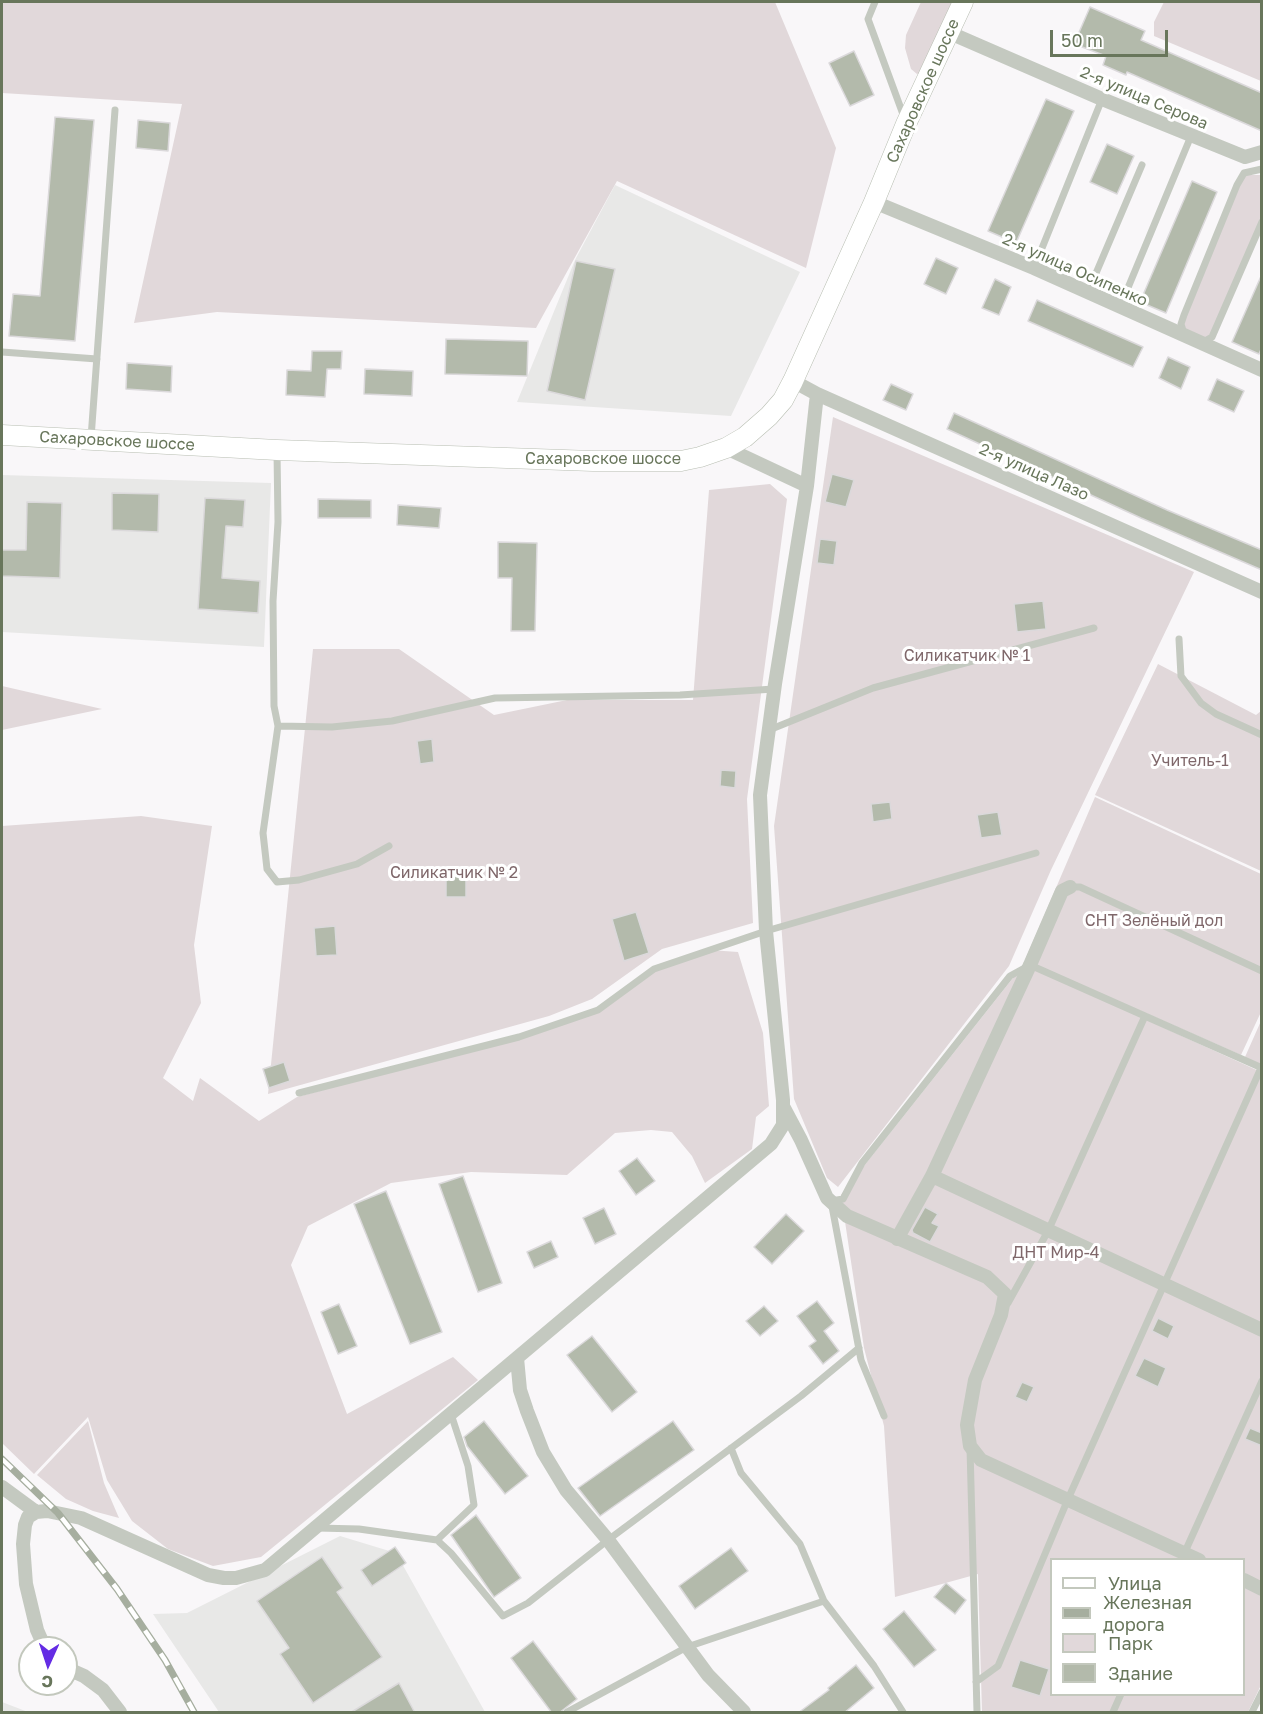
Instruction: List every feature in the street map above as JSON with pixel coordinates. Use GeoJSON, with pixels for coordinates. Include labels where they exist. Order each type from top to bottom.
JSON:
{"type":"FeatureCollection","features":[{"type":"Feature","properties":{"kind":"main road","name":"Сахаровское шоссе"},"geometry":{"type":"LineString","coordinates":[[2,435],[277,450],[662,462],[690,459],[726,448],[753,431],[783,400],[963,2]]}},
{"type":"Feature","properties":{"kind":"street","name":"2-я улица Серова"},"geometry":{"type":"LineString","coordinates":[[950,33],[1245,158],[1261,155]]}},
{"type":"Feature","properties":{"kind":"street","name":"2-я улица Осипенко"},"geometry":{"type":"LineString","coordinates":[[874,202],[1034,268],[1262,370]]}},
{"type":"Feature","properties":{"kind":"street","name":"2-я улица Лазо"},"geometry":{"type":"LineString","coordinates":[[793,381],[817,394],[1262,592]]}},
{"type":"Feature","properties":{"kind":"street"},"geometry":{"type":"LineString","coordinates":[[2,1487],[36,1512],[58,1513],[81,1518],[208,1575],[236,1578],[265,1570],[771,1144],[783,1125],[783,1106],[766,931],[760,795],[774,688],[807,486],[817,394]]}},
{"type":"Feature","properties":{"kind":"street"},"geometry":{"type":"LineString","coordinates":[[726,448],[807,486]]}},
{"type":"Feature","properties":{"kind":"street"},"geometry":{"type":"LineString","coordinates":[[897,1239],[933,1176],[1062,891],[1070,887]]}},
{"type":"Feature","properties":{"kind":"street"},"geometry":{"type":"LineString","coordinates":[[783,1106],[827,1198],[847,1216],[987,1277],[1005,1294],[1001,1315],[975,1380],[967,1425],[970,1446],[981,1460],[1068,1499],[1183,1556]]}},
{"type":"Feature","properties":{"kind":"street"},"geometry":{"type":"LineString","coordinates":[[933,1176],[1262,1330]]}},
{"type":"Feature","properties":{"kind":"street"},"geometry":{"type":"LineString","coordinates":[[516,1358],[520,1390],[543,1452],[566,1490],[608,1540],[708,1675],[744,1713]]}},
{"type":"Feature","properties":{"kind":"street"},"geometry":{"type":"LineString","coordinates":[[36,1512],[25,1521],[23,1544],[29,1599],[40,1636]]}},
{"type":"Feature","properties":{"kind":"street"},"geometry":{"type":"LineString","coordinates":[[1245,1580],[1262,1589]]}},
{"type":"Feature","properties":{"kind":"street"},"geometry":{"type":"LineString","coordinates":[[78,1674],[94,1682],[103,1690],[120,1713]]}},
{"type":"Feature","properties":{"kind":"lane"},"geometry":{"type":"LineString","coordinates":[[875,2],[868,19],[906,124]]}},
{"type":"Feature","properties":{"kind":"lane"},"geometry":{"type":"LineString","coordinates":[[1034,268],[1102,99]]}},
{"type":"Feature","properties":{"kind":"lane"},"geometry":{"type":"LineString","coordinates":[[91,440],[115,110]]}},
{"type":"Feature","properties":{"kind":"lane"},"geometry":{"type":"LineString","coordinates":[[1120,307],[1191,136]]}},
{"type":"Feature","properties":{"kind":"lane"},"geometry":{"type":"LineString","coordinates":[[1088,292],[1142,165]]}},
{"type":"Feature","properties":{"kind":"lane"},"geometry":{"type":"LineString","coordinates":[[1262,169],[1244,173],[1232,196],[1181,324],[1188,338],[1205,341],[1212,337],[1262,222]]}},
{"type":"Feature","properties":{"kind":"lane"},"geometry":{"type":"LineString","coordinates":[[2,352],[97,359]]}},
{"type":"Feature","properties":{"kind":"lane"},"geometry":{"type":"LineString","coordinates":[[277,450],[278,522],[273,612],[274,706],[278,726],[262,833],[267,869],[277,882],[299,880],[357,864],[389,846]]}},
{"type":"Feature","properties":{"kind":"lane"},"geometry":{"type":"LineString","coordinates":[[769,730],[873,688],[1094,628]]}},
{"type":"Feature","properties":{"kind":"lane"},"geometry":{"type":"LineString","coordinates":[[1179,639],[1181,676],[1201,703],[1216,714],[1262,735]]}},
{"type":"Feature","properties":{"kind":"lane"},"geometry":{"type":"LineString","coordinates":[[278,726],[332,728],[392,721],[495,698],[680,695],[774,688]]}},
{"type":"Feature","properties":{"kind":"lane"},"geometry":{"type":"LineString","coordinates":[[299,1093],[519,1037],[598,1010],[654,969],[766,931],[1036,853]]}},
{"type":"Feature","properties":{"kind":"lane"},"geometry":{"type":"LineString","coordinates":[[1070,887],[1080,887],[1262,971]]}},
{"type":"Feature","properties":{"kind":"lane"},"geometry":{"type":"LineString","coordinates":[[884,1416],[861,1360],[831,1201],[843,1199],[862,1163],[1010,976],[1030,965],[1261,1068],[1068,1499],[998,1666],[976,1682]]}},
{"type":"Feature","properties":{"kind":"lane"},"geometry":{"type":"LineString","coordinates":[[1001,1315],[1048,1231],[1145,1016]]}},
{"type":"Feature","properties":{"kind":"lane"},"geometry":{"type":"LineString","coordinates":[[315,1528],[359,1529],[437,1540],[451,1553],[503,1616],[528,1603],[608,1540],[801,1396],[859,1348]]}},
{"type":"Feature","properties":{"kind":"lane"},"geometry":{"type":"LineString","coordinates":[[1183,1556],[1262,1381]]}},
{"type":"Feature","properties":{"kind":"lane"},"geometry":{"type":"LineString","coordinates":[[437,1540],[474,1505],[468,1466],[451,1413]]}},
{"type":"Feature","properties":{"kind":"lane"},"geometry":{"type":"LineString","coordinates":[[970,1446],[977,1713]]}},
{"type":"Feature","properties":{"kind":"lane"},"geometry":{"type":"LineString","coordinates":[[731,1448],[741,1473],[800,1544],[824,1600],[874,1666],[903,1713]]}},
{"type":"Feature","properties":{"kind":"lane"},"geometry":{"type":"LineString","coordinates":[[567,1713],[687,1647],[824,1600]]}},
{"type":"Feature","properties":{"kind":"lane"},"geometry":{"type":"LineString","coordinates":[[1252,1713],[1262,1692]]}},
{"type":"Feature","properties":{"kind":"lane"},"geometry":{"type":"LineString","coordinates":[[1113,1713],[1121,1696]]}},
{"type":"Feature","properties":{"kind":"shaded area"},"geometry":{"type":"Polygon","coordinates":[[[615,185],[800,272],[731,416],[517,402],[575,260],[615,185]]]}},
{"type":"Feature","properties":{"kind":"shaded area"},"geometry":{"type":"Polygon","coordinates":[[[2,475],[271,483],[264,647],[2,632],[2,475]]]}},
{"type":"Feature","properties":{"kind":"shaded area"},"geometry":{"type":"Polygon","coordinates":[[[340,1536],[396,1553],[485,1712],[219,1712],[153,1614],[187,1613],[340,1536]]]}},
{"type":"Feature","properties":{"kind":"shaded area"},"geometry":{"type":"Polygon","coordinates":[[[2,1702],[28,1712],[2,1712],[2,1702]]]}},
{"type":"Feature","properties":{"kind":"green space"},"geometry":{"type":"Polygon","coordinates":[[[2,2],[775,2],[836,148],[806,268],[617,181],[536,328],[217,312],[134,323],[182,104],[2,93],[2,2]]]}},
{"type":"Feature","properties":{"kind":"green space"},"geometry":{"type":"Polygon","coordinates":[[[921,2],[954,2],[923,72],[917,74],[911,69],[905,48],[906,35],[921,2]]]}},
{"type":"Feature","properties":{"kind":"green space"},"geometry":{"type":"Polygon","coordinates":[[[1164,2],[1261,2],[1261,81],[1154,36],[1154,22],[1164,2]]]}},
{"type":"Feature","properties":{"kind":"green space"},"geometry":{"type":"Polygon","coordinates":[[[1243,175],[1261,175],[1261,222],[1217,326],[1206,339],[1184,331],[1184,314],[1243,175]]]}},
{"type":"Feature","properties":{"kind":"green space","name":"Силикатчик № 1"},"geometry":{"type":"Polygon","coordinates":[[[833,417],[1194,572],[1051,870],[1009,966],[838,1187],[827,1178],[794,1099],[774,826],[833,417]]]}},
{"type":"Feature","properties":{"kind":"green space","name":"Силикатчик № 2"},"geometry":{"type":"Polygon","coordinates":[[[770,484],[787,499],[747,799],[753,923],[662,949],[592,999],[549,1016],[268,1094],[313,649],[399,649],[494,715],[567,700],[693,700],[709,490],[770,484]]]}},
{"type":"Feature","properties":{"kind":"green space","name":"Учитель-1"},"geometry":{"type":"Polygon","coordinates":[[[1158,664],[1256,715],[1261,711],[1261,871],[1095,795],[1158,664]]]}},
{"type":"Feature","properties":{"kind":"green space"},"geometry":{"type":"Polygon","coordinates":[[[2,686],[102,709],[2,730],[2,686]]]}},
{"type":"Feature","properties":{"kind":"green space","name":"СНТ Зелёный дол"},"geometry":{"type":"Polygon","coordinates":[[[1095,797],[1261,874],[1261,1012],[1241,1055],[1025,960],[1095,797]]]}},
{"type":"Feature","properties":{"kind":"green space"},"geometry":{"type":"Polygon","coordinates":[[[141,816],[212,826],[194,945],[201,1003],[163,1078],[193,1101],[200,1078],[259,1121],[297,1097],[519,1037],[598,1010],[654,969],[710,950],[738,952],[763,1033],[769,1106],[756,1117],[752,1149],[705,1183],[692,1156],[672,1132],[651,1130],[615,1133],[567,1175],[471,1172],[391,1183],[308,1226],[291,1265],[347,1414],[453,1357],[478,1380],[261,1557],[213,1566],[168,1549],[132,1521],[107,1480],[88,1417],[34,1474],[2,1443],[2,826],[141,816]]]}},
{"type":"Feature","properties":{"kind":"green space","name":"ДНТ Мир-4"},"geometry":{"type":"Polygon","coordinates":[[[1024,964],[1261,1072],[1262,1683],[1248,1712],[982,1712],[978,1574],[895,1597],[884,1426],[864,1348],[841,1195],[1024,964]]]}},
{"type":"Feature","properties":{"kind":"green space"},"geometry":{"type":"Polygon","coordinates":[[[1261,1021],[1261,1065],[1245,1057],[1261,1021]]]}},
{"type":"Feature","properties":{"kind":"green space"},"geometry":{"type":"Polygon","coordinates":[[[88,1421],[104,1483],[119,1518],[93,1511],[66,1499],[37,1475],[88,1421]]]}},
{"type":"Feature","properties":{"kind":"building"},"geometry":{"type":"Polygon","coordinates":[[[1090,7],[1145,31],[1141,40],[1262,93],[1262,131],[1127,72],[1126,75],[1103,65],[1106,56],[1074,44],[1090,7]]]}},
{"type":"Feature","properties":{"kind":"building"},"geometry":{"type":"Polygon","coordinates":[[[854,51],[874,95],[850,106],[829,63],[854,51]]]}},
{"type":"Feature","properties":{"kind":"building"},"geometry":{"type":"Polygon","coordinates":[[[1046,99],[1074,111],[1016,243],[988,231],[1046,99]]]}},
{"type":"Feature","properties":{"kind":"building"},"geometry":{"type":"Polygon","coordinates":[[[55,117],[94,120],[75,341],[9,336],[13,294],[40,296],[55,117]]]}},
{"type":"Feature","properties":{"kind":"building"},"geometry":{"type":"Polygon","coordinates":[[[138,120],[170,123],[168,151],[136,148],[138,120]]]}},
{"type":"Feature","properties":{"kind":"building"},"geometry":{"type":"Polygon","coordinates":[[[1107,144],[1134,156],[1117,194],[1090,182],[1107,144]]]}},
{"type":"Feature","properties":{"kind":"building"},"geometry":{"type":"Polygon","coordinates":[[[1192,181],[1217,192],[1166,313],[1140,302],[1192,181]]]}},
{"type":"Feature","properties":{"kind":"building"},"geometry":{"type":"Polygon","coordinates":[[[936,258],[958,268],[946,294],[924,284],[936,258]]]}},
{"type":"Feature","properties":{"kind":"building"},"geometry":{"type":"Polygon","coordinates":[[[576,261],[615,269],[585,400],[547,391],[576,261]]]}},
{"type":"Feature","properties":{"kind":"building"},"geometry":{"type":"Polygon","coordinates":[[[1262,274],[1262,347],[1259,354],[1232,342],[1262,274]]]}},
{"type":"Feature","properties":{"kind":"building"},"geometry":{"type":"Polygon","coordinates":[[[995,279],[1011,287],[999,315],[982,308],[995,279]]]}},
{"type":"Feature","properties":{"kind":"building"},"geometry":{"type":"Polygon","coordinates":[[[1037,300],[1143,347],[1133,367],[1028,321],[1037,300]]]}},
{"type":"Feature","properties":{"kind":"building"},"geometry":{"type":"Polygon","coordinates":[[[446,339],[528,341],[527,376],[445,374],[446,339]]]}},
{"type":"Feature","properties":{"kind":"building"},"geometry":{"type":"Polygon","coordinates":[[[312,351],[342,351],[341,369],[327,369],[325,397],[286,395],[287,370],[311,371],[312,351]]]}},
{"type":"Feature","properties":{"kind":"building"},"geometry":{"type":"Polygon","coordinates":[[[1168,357],[1190,367],[1181,389],[1159,378],[1168,357]]]}},
{"type":"Feature","properties":{"kind":"building"},"geometry":{"type":"Polygon","coordinates":[[[127,363],[172,366],[171,392],[126,389],[127,363]]]}},
{"type":"Feature","properties":{"kind":"building"},"geometry":{"type":"Polygon","coordinates":[[[365,369],[413,371],[412,396],[364,394],[365,369]]]}},
{"type":"Feature","properties":{"kind":"building"},"geometry":{"type":"Polygon","coordinates":[[[1217,379],[1244,391],[1234,412],[1208,400],[1217,379]]]}},
{"type":"Feature","properties":{"kind":"building"},"geometry":{"type":"Polygon","coordinates":[[[891,384],[913,394],[906,410],[883,400],[891,384]]]}},
{"type":"Feature","properties":{"kind":"building"},"geometry":{"type":"Polygon","coordinates":[[[954,413],[1167,510],[1262,550],[1262,570],[1141,518],[947,429],[954,413]]]}},
{"type":"Feature","properties":{"kind":"building"},"geometry":{"type":"Polygon","coordinates":[[[832,474],[854,480],[846,507],[825,502],[832,474]]]}},
{"type":"Feature","properties":{"kind":"building"},"geometry":{"type":"Polygon","coordinates":[[[112,493],[159,494],[158,532],[112,530],[112,493]]]}},
{"type":"Feature","properties":{"kind":"building"},"geometry":{"type":"Polygon","coordinates":[[[205,498],[245,500],[243,527],[226,526],[222,578],[260,581],[258,613],[198,609],[205,498]]]}},
{"type":"Feature","properties":{"kind":"building"},"geometry":{"type":"Polygon","coordinates":[[[318,499],[371,500],[371,518],[318,518],[318,499]]]}},
{"type":"Feature","properties":{"kind":"building"},"geometry":{"type":"Polygon","coordinates":[[[27,502],[62,503],[60,578],[2,576],[2,550],[26,550],[27,502]]]}},
{"type":"Feature","properties":{"kind":"building"},"geometry":{"type":"Polygon","coordinates":[[[398,505],[441,508],[439,528],[397,525],[398,505]]]}},
{"type":"Feature","properties":{"kind":"building"},"geometry":{"type":"Polygon","coordinates":[[[820,539],[837,541],[834,565],[817,563],[820,539]]]}},
{"type":"Feature","properties":{"kind":"building"},"geometry":{"type":"Polygon","coordinates":[[[498,542],[537,543],[535,631],[511,631],[512,578],[498,578],[498,542]]]}},
{"type":"Feature","properties":{"kind":"building"},"geometry":{"type":"Polygon","coordinates":[[[1043,601],[1046,629],[1017,632],[1014,604],[1043,601]]]}},
{"type":"Feature","properties":{"kind":"building"},"geometry":{"type":"Polygon","coordinates":[[[432,739],[434,762],[420,764],[417,741],[432,739]]]}},
{"type":"Feature","properties":{"kind":"building"},"geometry":{"type":"Polygon","coordinates":[[[721,770],[736,771],[735,788],[720,786],[721,770]]]}},
{"type":"Feature","properties":{"kind":"building"},"geometry":{"type":"Polygon","coordinates":[[[890,802],[892,819],[873,822],[871,804],[890,802]]]}},
{"type":"Feature","properties":{"kind":"building"},"geometry":{"type":"Polygon","coordinates":[[[998,812],[1002,835],[981,838],[977,815],[998,812]]]}},
{"type":"Feature","properties":{"kind":"building"},"geometry":{"type":"Polygon","coordinates":[[[446,871],[466,871],[466,897],[446,897],[446,871]]]}},
{"type":"Feature","properties":{"kind":"building"},"geometry":{"type":"Polygon","coordinates":[[[636,912],[649,953],[624,961],[612,919],[636,912]]]}},
{"type":"Feature","properties":{"kind":"building"},"geometry":{"type":"Polygon","coordinates":[[[335,926],[337,955],[316,956],[314,928],[335,926]]]}},
{"type":"Feature","properties":{"kind":"building"},"geometry":{"type":"Polygon","coordinates":[[[284,1062],[290,1081],[269,1088],[263,1069],[284,1062]]]}},
{"type":"Feature","properties":{"kind":"building"},"geometry":{"type":"Polygon","coordinates":[[[637,1158],[655,1181],[636,1195],[619,1171],[637,1158]]]}},
{"type":"Feature","properties":{"kind":"building"},"geometry":{"type":"Polygon","coordinates":[[[463,1176],[502,1283],[478,1292],[439,1184],[463,1176]]]}},
{"type":"Feature","properties":{"kind":"building"},"geometry":{"type":"Polygon","coordinates":[[[386,1191],[442,1332],[410,1344],[354,1204],[386,1191]]]}},
{"type":"Feature","properties":{"kind":"building"},"geometry":{"type":"Polygon","coordinates":[[[925,1207],[938,1214],[932,1223],[939,1226],[930,1242],[913,1233],[912,1230],[925,1207]]]}},
{"type":"Feature","properties":{"kind":"building"},"geometry":{"type":"Polygon","coordinates":[[[604,1208],[616,1234],[595,1244],[583,1218],[604,1208]]]}},
{"type":"Feature","properties":{"kind":"building"},"geometry":{"type":"Polygon","coordinates":[[[786,1214],[804,1231],[772,1264],[754,1247],[786,1214]]]}},
{"type":"Feature","properties":{"kind":"building"},"geometry":{"type":"Polygon","coordinates":[[[551,1241],[558,1257],[534,1268],[527,1252],[551,1241]]]}},
{"type":"Feature","properties":{"kind":"building"},"geometry":{"type":"Polygon","coordinates":[[[817,1301],[834,1323],[824,1331],[839,1351],[823,1364],[809,1346],[816,1341],[797,1316],[817,1301]]]}},
{"type":"Feature","properties":{"kind":"building"},"geometry":{"type":"Polygon","coordinates":[[[339,1304],[357,1346],[338,1354],[321,1312],[339,1304]]]}},
{"type":"Feature","properties":{"kind":"building"},"geometry":{"type":"Polygon","coordinates":[[[764,1306],[778,1321],[760,1336],[746,1321],[764,1306]]]}},
{"type":"Feature","properties":{"kind":"building"},"geometry":{"type":"Polygon","coordinates":[[[1158,1318],[1174,1326],[1168,1339],[1152,1331],[1158,1318]]]}},
{"type":"Feature","properties":{"kind":"building"},"geometry":{"type":"Polygon","coordinates":[[[592,1336],[637,1392],[612,1412],[567,1355],[592,1336]]]}},
{"type":"Feature","properties":{"kind":"building"},"geometry":{"type":"Polygon","coordinates":[[[1144,1358],[1166,1368],[1158,1387],[1135,1376],[1144,1358]]]}},
{"type":"Feature","properties":{"kind":"building"},"geometry":{"type":"Polygon","coordinates":[[[1022,1382],[1034,1387],[1027,1402],[1015,1397],[1022,1382]]]}},
{"type":"Feature","properties":{"kind":"building"},"geometry":{"type":"Polygon","coordinates":[[[484,1421],[528,1476],[505,1494],[467,1446],[464,1437],[484,1421]]]}},
{"type":"Feature","properties":{"kind":"building"},"geometry":{"type":"Polygon","coordinates":[[[673,1421],[694,1450],[600,1516],[578,1488],[673,1421]]]}},
{"type":"Feature","properties":{"kind":"building"},"geometry":{"type":"Polygon","coordinates":[[[1250,1428],[1262,1433],[1262,1446],[1245,1439],[1250,1428]]]}},
{"type":"Feature","properties":{"kind":"building"},"geometry":{"type":"Polygon","coordinates":[[[476,1515],[521,1578],[494,1597],[451,1535],[476,1515]]]}},
{"type":"Feature","properties":{"kind":"building"},"geometry":{"type":"Polygon","coordinates":[[[395,1547],[406,1563],[372,1586],[361,1570],[395,1547]]]}},
{"type":"Feature","properties":{"kind":"building"},"geometry":{"type":"Polygon","coordinates":[[[731,1548],[748,1571],[695,1609],[679,1586],[731,1548]]]}},
{"type":"Feature","properties":{"kind":"building"},"geometry":{"type":"Polygon","coordinates":[[[322,1557],[343,1588],[337,1592],[382,1657],[313,1703],[280,1654],[289,1648],[257,1601],[322,1557]]]}},
{"type":"Feature","properties":{"kind":"building"},"geometry":{"type":"Polygon","coordinates":[[[946,1583],[966,1600],[955,1614],[934,1597],[946,1583]]]}},
{"type":"Feature","properties":{"kind":"building"},"geometry":{"type":"Polygon","coordinates":[[[904,1611],[936,1650],[914,1667],[883,1629],[904,1611]]]}},
{"type":"Feature","properties":{"kind":"building"},"geometry":{"type":"Polygon","coordinates":[[[533,1641],[577,1699],[559,1713],[552,1713],[511,1658],[533,1641]]]}},
{"type":"Feature","properties":{"kind":"building"},"geometry":{"type":"Polygon","coordinates":[[[1020,1660],[1049,1669],[1040,1696],[1011,1687],[1020,1660]]]}},
{"type":"Feature","properties":{"kind":"building"},"geometry":{"type":"Polygon","coordinates":[[[856,1665],[874,1688],[844,1713],[798,1713],[829,1690],[828,1688],[856,1665]]]}},
{"type":"Feature","properties":{"kind":"building"},"geometry":{"type":"Polygon","coordinates":[[[399,1683],[415,1713],[350,1713],[399,1683]]]}},
{"type":"Feature","properties":{"kind":"railway"},"geometry":{"type":"LineString","coordinates":[[2,1459],[58,1513],[117,1589],[165,1660],[194,1712]]}}]}
